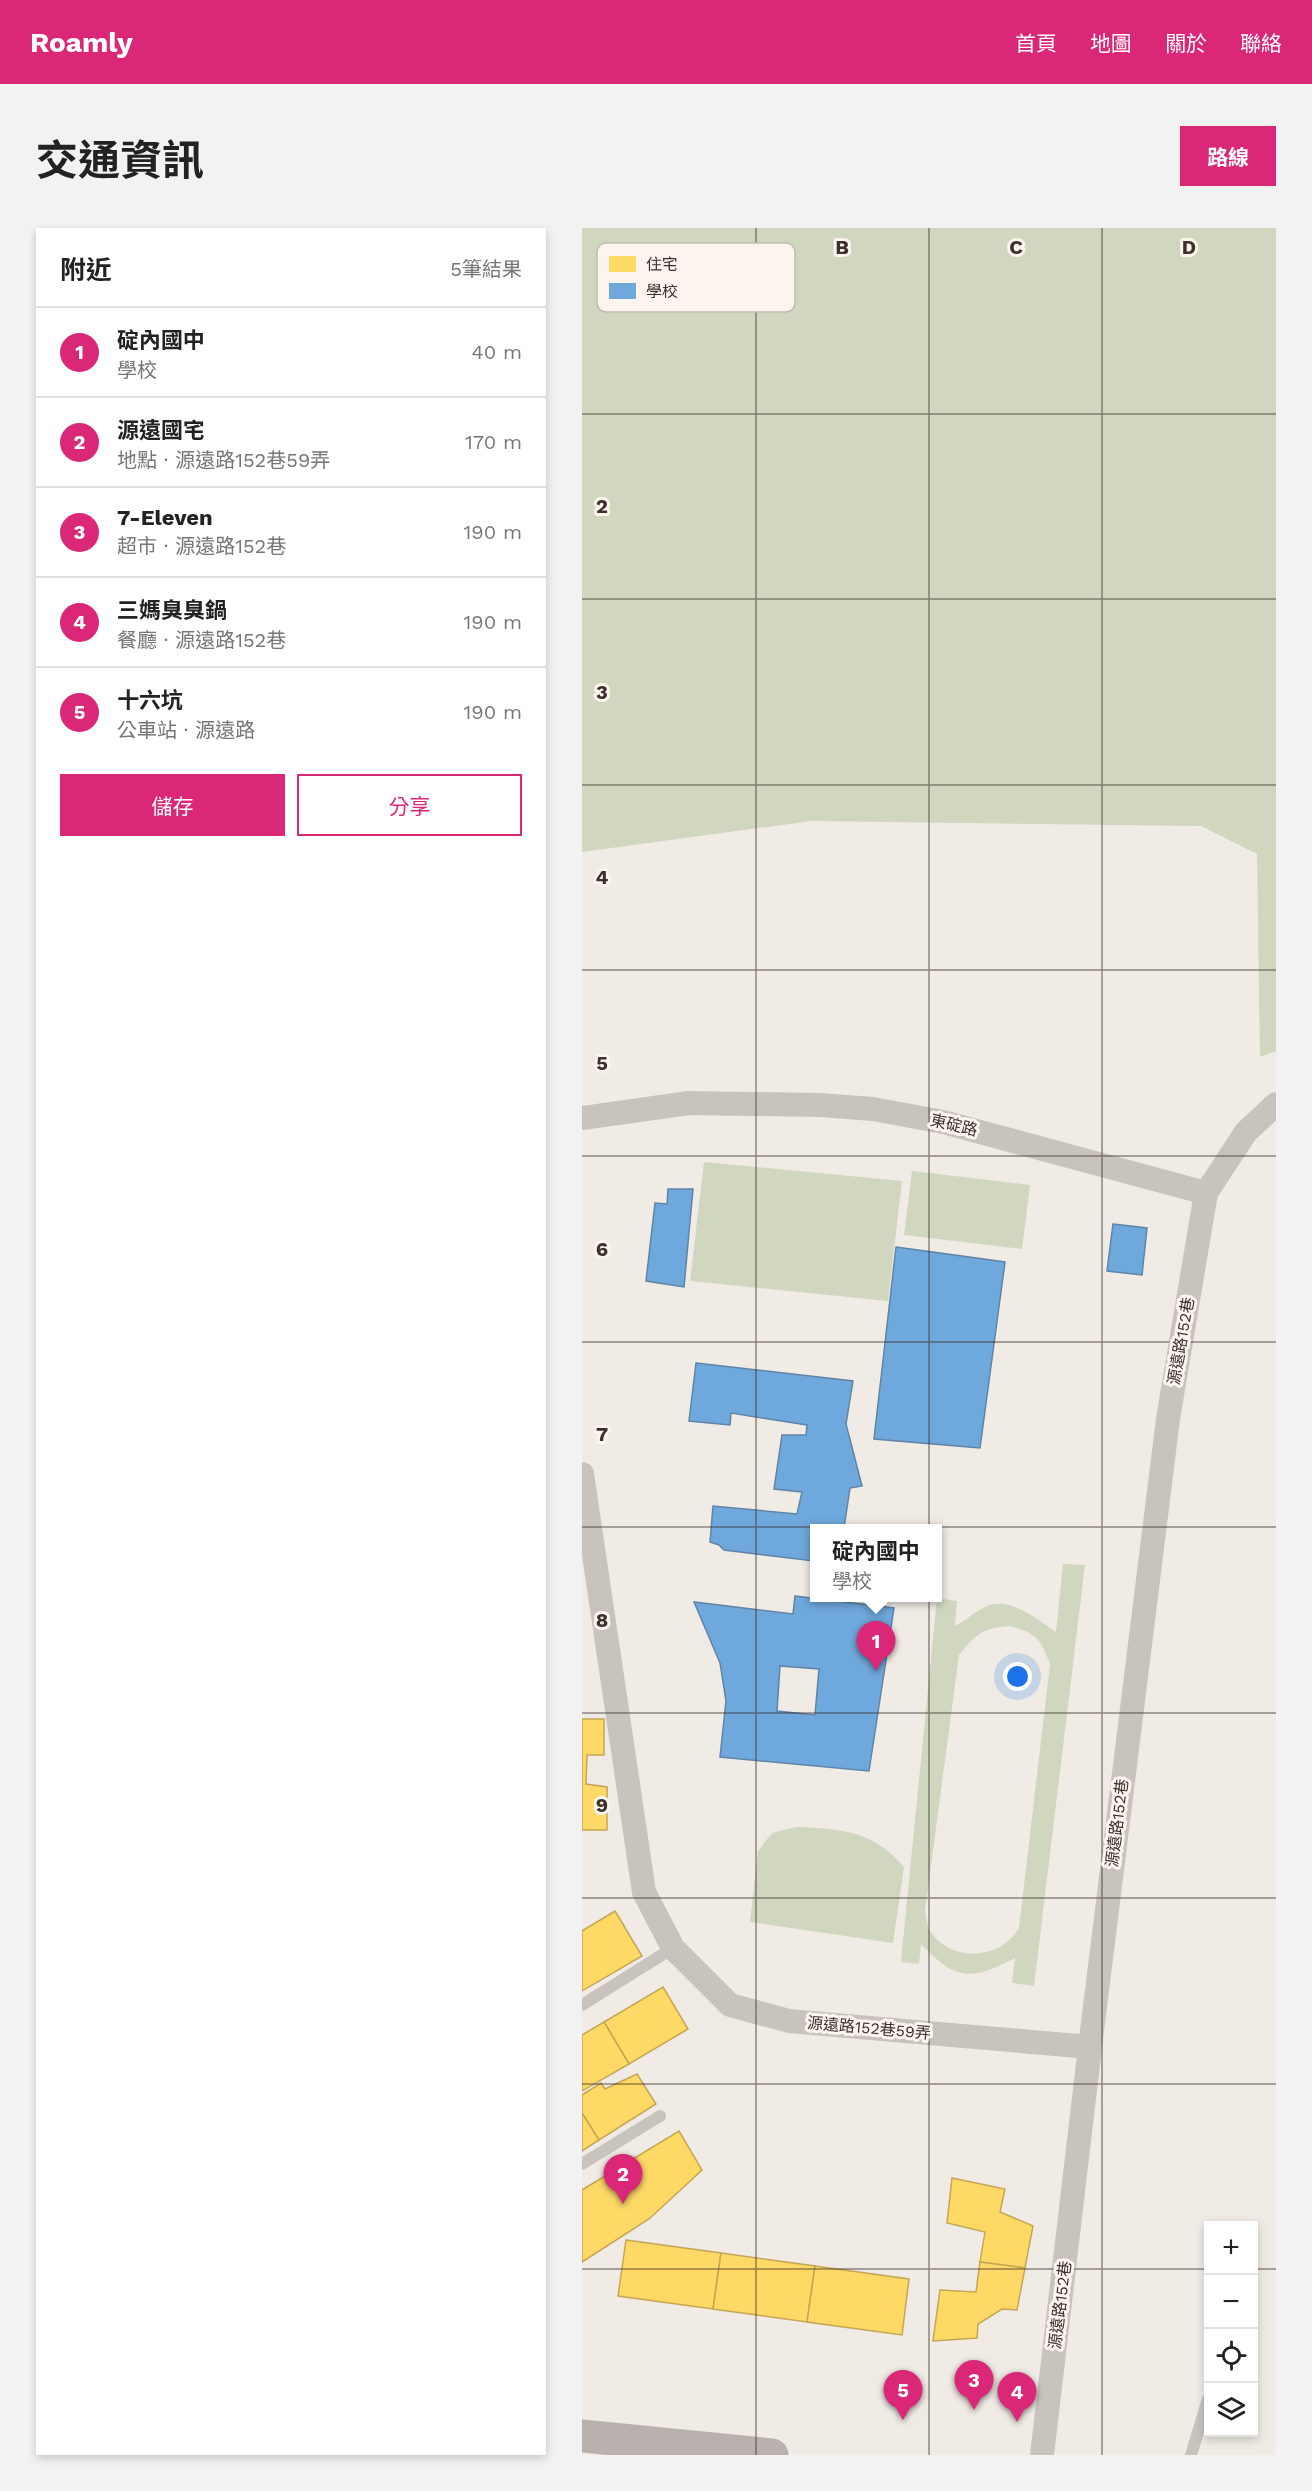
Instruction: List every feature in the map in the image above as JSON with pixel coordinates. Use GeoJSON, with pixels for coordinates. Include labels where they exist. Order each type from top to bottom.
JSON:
{"type":"FeatureCollection","features":[{"type":"Feature","properties":{"kind":"main road"},"geometry":{"type":"LineString","coordinates":[[582,2436],[772,2455]]}},
{"type":"Feature","properties":{"kind":"street","name":"東碇路"},"geometry":{"type":"LineString","coordinates":[[582,1118],[688,1103],[820,1105],[873,1109],[943,1122],[1206,1192]]}},
{"type":"Feature","properties":{"kind":"street"},"geometry":{"type":"LineString","coordinates":[[1206,1192],[1246,1132],[1276,1104]]}},
{"type":"Feature","properties":{"kind":"street","name":"源遠路152巷"},"geometry":{"type":"LineString","coordinates":[[1042,2455],[1089,2047],[1168,1419],[1206,1192]]}},
{"type":"Feature","properties":{"kind":"street","name":"源遠路152巷59弄"},"geometry":{"type":"LineString","coordinates":[[582,1474],[586,1518],[644,1892],[673,1948],[730,2005],[789,2021],[1089,2047]]}},
{"type":"Feature","properties":{"kind":"lane"},"geometry":{"type":"LineString","coordinates":[[582,2005],[673,1948]]}},
{"type":"Feature","properties":{"kind":"lane"},"geometry":{"type":"LineString","coordinates":[[582,2164],[660,2116]]}},
{"type":"Feature","properties":{"kind":"lane"},"geometry":{"type":"LineString","coordinates":[[1191,2455],[1204,2415]]}},
{"type":"Feature","properties":{"kind":"green space"},"geometry":{"type":"Polygon","coordinates":[[[582,228],[1276,228],[1276,1051],[1260,1057],[1257,854],[1201,826],[811,821],[582,852],[582,228]]]}},
{"type":"Feature","properties":{"kind":"green space"},"geometry":{"type":"Polygon","coordinates":[[[704,1162],[902,1181],[888,1301],[690,1281],[704,1162]]]}},
{"type":"Feature","properties":{"kind":"green space"},"geometry":{"type":"Polygon","coordinates":[[[912,1171],[1030,1185],[1022,1249],[904,1235],[912,1171]]]}},
{"type":"Feature","properties":{"kind":"green space"},"geometry":{"type":"Polygon","coordinates":[[[1063,1564],[1085,1565],[1034,1986],[1012,1983],[1015,1958],[987,1971],[965,1973],[944,1965],[921,1944],[919,1964],[901,1962],[937,1602],[942,1602],[942,1599],[957,1601],[955,1626],[992,1604],[1012,1606],[1056,1632],[1063,1564]],[[1010,1626],[993,1628],[980,1633],[959,1655],[925,1911],[929,1929],[938,1940],[949,1948],[961,1952],[974,1954],[988,1952],[1011,1939],[1019,1928],[1050,1664],[1044,1648],[1026,1631],[1010,1626]]]}},
{"type":"Feature","properties":{"kind":"green space"},"geometry":{"type":"Polygon","coordinates":[[[796,1827],[855,1834],[880,1845],[904,1867],[893,1943],[750,1922],[758,1851],[772,1833],[796,1827]]]}},
{"type":"Feature","properties":{"kind":"building: 住宅"},"geometry":{"type":"Polygon","coordinates":[[[582,1719],[604,1719],[604,1755],[587,1755],[586,1784],[607,1787],[607,1830],[582,1830],[582,1719]]]}},
{"type":"Feature","properties":{"kind":"building: 住宅"},"geometry":{"type":"Polygon","coordinates":[[[615,1911],[642,1956],[582,1991],[582,1931],[615,1911]]]}},
{"type":"Feature","properties":{"kind":"building: 住宅"},"geometry":{"type":"Polygon","coordinates":[[[663,1987],[688,2029],[629,2064],[604,2022],[663,1987]]]}},
{"type":"Feature","properties":{"kind":"building: 住宅"},"geometry":{"type":"Polygon","coordinates":[[[604,2022],[629,2064],[582,2091],[582,2035],[604,2022]]]}},
{"type":"Feature","properties":{"kind":"building: 住宅"},"geometry":{"type":"Polygon","coordinates":[[[637,2074],[656,2104],[599,2140],[582,2113],[582,2095],[601,2083],[605,2089],[637,2074]]]}},
{"type":"Feature","properties":{"kind":"building: 住宅"},"geometry":{"type":"Polygon","coordinates":[[[582,2113],[599,2140],[582,2151],[582,2113]]]}},
{"type":"Feature","properties":{"kind":"building: 住宅"},"geometry":{"type":"Polygon","coordinates":[[[679,2131],[702,2170],[649,2219],[582,2262],[582,2190],[679,2131]]]}},
{"type":"Feature","properties":{"kind":"building: 住宅"},"geometry":{"type":"Polygon","coordinates":[[[952,2178],[1005,2189],[1000,2212],[1033,2226],[1025,2268],[980,2262],[985,2232],[947,2223],[952,2178]]]}},
{"type":"Feature","properties":{"kind":"building: 住宅"},"geometry":{"type":"Polygon","coordinates":[[[626,2240],[721,2253],[713,2309],[618,2296],[626,2240]]]}},
{"type":"Feature","properties":{"kind":"building: 住宅"},"geometry":{"type":"Polygon","coordinates":[[[721,2253],[815,2266],[807,2322],[713,2309],[721,2253]]]}},
{"type":"Feature","properties":{"kind":"building: 住宅"},"geometry":{"type":"Polygon","coordinates":[[[980,2262],[1025,2268],[1017,2310],[1002,2309],[978,2324],[977,2338],[933,2341],[940,2290],[976,2292],[980,2262]]]}},
{"type":"Feature","properties":{"kind":"building: 住宅"},"geometry":{"type":"Polygon","coordinates":[[[815,2266],[909,2279],[902,2335],[807,2322],[815,2266]]]}},
{"type":"Feature","properties":{"kind":"building: 學校"},"geometry":{"type":"Polygon","coordinates":[[[668,1189],[693,1189],[684,1287],[646,1281],[655,1203],[667,1204],[668,1189]]]}},
{"type":"Feature","properties":{"kind":"building: 學校"},"geometry":{"type":"Polygon","coordinates":[[[1113,1224],[1147,1228],[1142,1275],[1107,1271],[1113,1224]]]}},
{"type":"Feature","properties":{"kind":"building: 學校"},"geometry":{"type":"Polygon","coordinates":[[[896,1247],[1005,1262],[980,1448],[874,1439],[896,1247]]]}},
{"type":"Feature","properties":{"kind":"building: 學校"},"geometry":{"type":"Polygon","coordinates":[[[696,1363],[853,1381],[846,1424],[862,1486],[850,1488],[845,1524],[810,1524],[810,1561],[724,1550],[719,1545],[710,1542],[713,1506],[797,1514],[802,1492],[774,1489],[782,1435],[806,1435],[807,1425],[731,1413],[730,1425],[689,1421],[696,1363]]]}},
{"type":"Feature","properties":{"kind":"building: 學校"},"geometry":{"type":"Polygon","coordinates":[[[795,1596],[810,1598],[810,1602],[844,1602],[894,1608],[869,1771],[720,1757],[726,1701],[720,1663],[694,1602],[793,1614],[795,1596]],[[780,1666],[777,1711],[815,1715],[819,1669],[780,1666]]]}},
{"type":"Feature","properties":{"kind":"place","name":"碇內國中"},"geometry":{"type":"Point","coordinates":[876,1671]}},
{"type":"Feature","properties":{"kind":"place","name":"源遠國宅"},"geometry":{"type":"Point","coordinates":[623,2204]}},
{"type":"Feature","properties":{"kind":"place","name":"7-Eleven"},"geometry":{"type":"Point","coordinates":[974,2410]}},
{"type":"Feature","properties":{"kind":"place","name":"十六坑"},"geometry":{"type":"Point","coordinates":[903,2420]}},
{"type":"Feature","properties":{"kind":"place","name":"三媽臭臭鍋"},"geometry":{"type":"Point","coordinates":[1017,2422]}}]}
